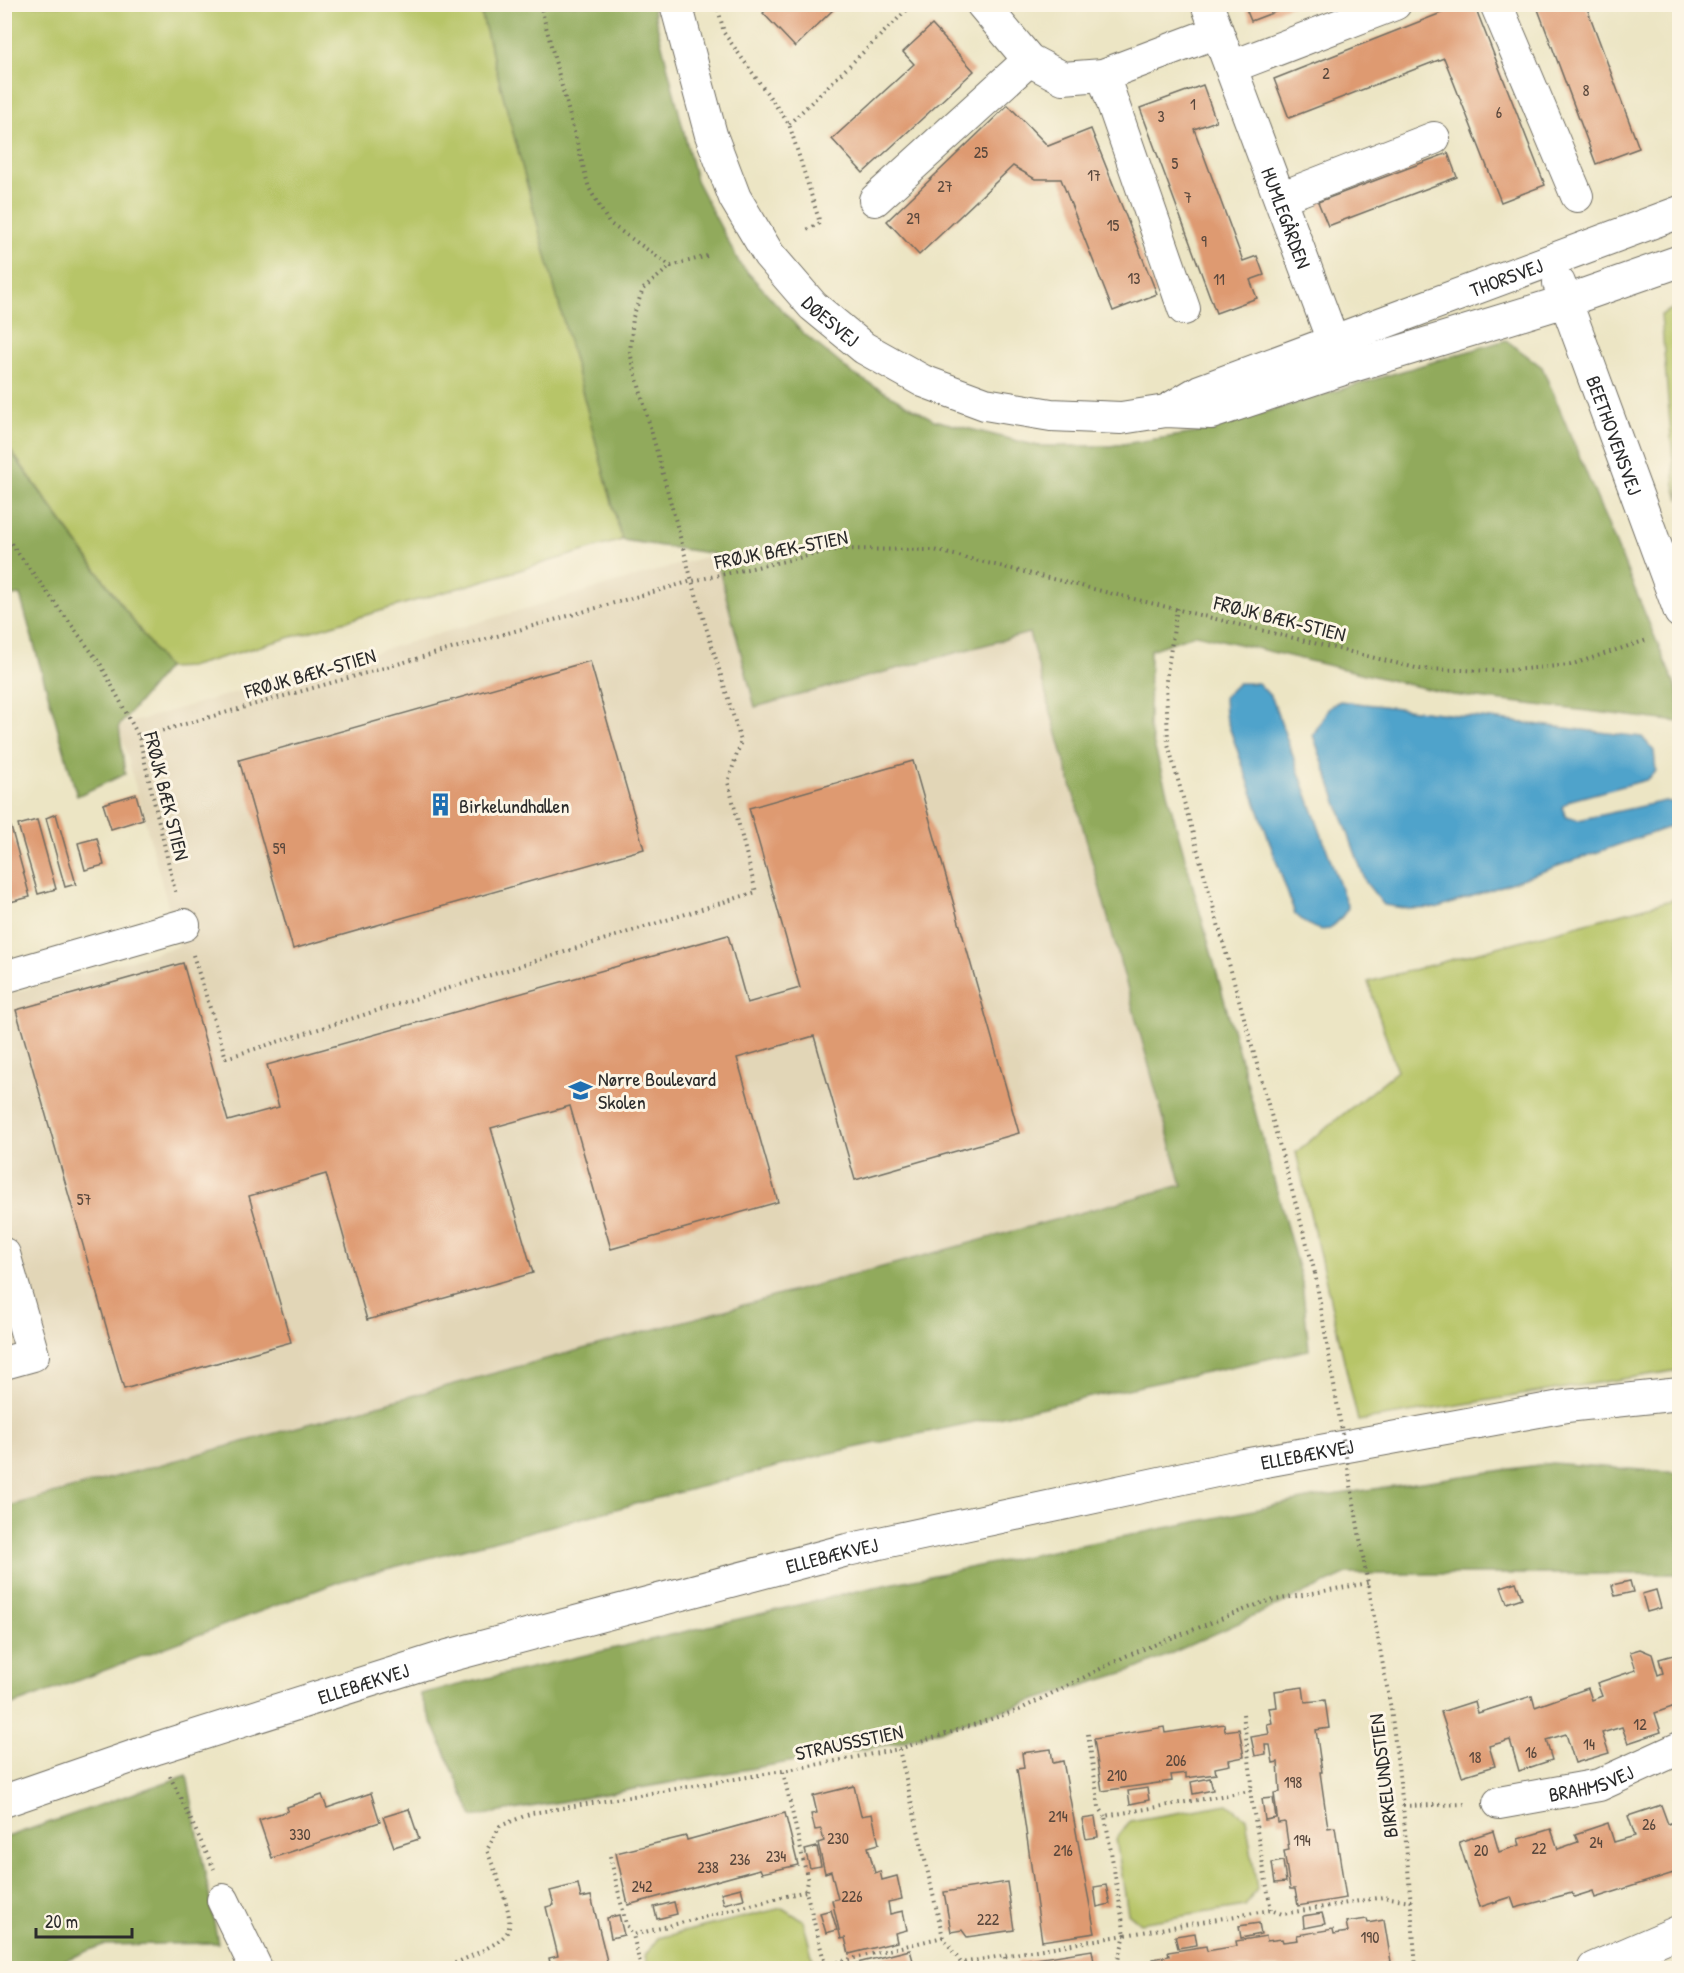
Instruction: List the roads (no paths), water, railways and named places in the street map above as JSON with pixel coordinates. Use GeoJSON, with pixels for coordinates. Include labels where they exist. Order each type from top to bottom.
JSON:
{"type":"FeatureCollection","features":[{"type":"Feature","properties":{"kind":"street","name":"DØESVEJ"},"geometry":{"type":"LineString","coordinates":[[676,4],[711,135],[735,198],[769,255],[813,306],[874,354],[923,381],[986,404],[1051,415],[1122,418],[1166,411],[1200,391],[1338,355]]}},
{"type":"Feature","properties":{"kind":"street","name":"HUMLEGÅRDEN"},"geometry":{"type":"LineString","coordinates":[[982,4],[1029,60],[1063,78],[1103,75],[1212,18],[1338,355]]}},
{"type":"Feature","properties":{"kind":"street"},"geometry":{"type":"LineString","coordinates":[[1231,67],[1395,4]]}},
{"type":"Feature","properties":{"kind":"street"},"geometry":{"type":"LineString","coordinates":[[1496,4],[1577,196]]}},
{"type":"Feature","properties":{"kind":"street"},"geometry":{"type":"LineString","coordinates":[[874,200],[1029,60]]}},
{"type":"Feature","properties":{"kind":"street"},"geometry":{"type":"LineString","coordinates":[[1103,75],[1184,309]]}},
{"type":"Feature","properties":{"kind":"street"},"geometry":{"type":"LineString","coordinates":[[1280,198],[1434,138]]}},
{"type":"Feature","properties":{"kind":"street","name":"THORSVEJ"},"geometry":{"type":"LineString","coordinates":[[1338,355],[1550,260],[1680,212]]}},
{"type":"Feature","properties":{"kind":"street","name":"BEETHOVENSVEJ"},"geometry":{"type":"LineString","coordinates":[[1550,260],[1680,612]]}},
{"type":"Feature","properties":{"kind":"street","name":"THORSVEJ"},"geometry":{"type":"LineString","coordinates":[[1338,355],[1566,301],[1680,261]]}},
{"type":"Feature","properties":{"kind":"street"},"geometry":{"type":"LineString","coordinates":[[4,977],[184,925]]}},
{"type":"Feature","properties":{"kind":"street"},"geometry":{"type":"LineString","coordinates":[[4,1363],[33,1355],[6,1265]]}},
{"type":"Feature","properties":{"kind":"street","name":"ELLEBÆKVEJ"},"geometry":{"type":"LineString","coordinates":[[4,1801],[157,1748],[448,1656],[847,1550],[1244,1465],[1566,1406],[1680,1394]]}},
{"type":"Feature","properties":{"kind":"street","name":"BRAHMSVEJ"},"geometry":{"type":"LineString","coordinates":[[1499,1803],[1599,1785],[1680,1748]]}},
{"type":"Feature","properties":{"kind":"street"},"geometry":{"type":"LineString","coordinates":[[223,1900],[256,1968]]}},
{"type":"Feature","properties":{"kind":"street"},"geometry":{"type":"LineString","coordinates":[[1594,1968],[1680,1931]]}},
{"type":"Feature","properties":{"kind":"water"},"geometry":{"type":"Polygon","coordinates":[[[1238,683],[1258,683],[1272,698],[1348,908],[1341,918],[1329,928],[1317,929],[1295,914],[1225,715],[1224,697],[1238,683]]]}},
{"type":"Feature","properties":{"kind":"water"},"geometry":{"type":"Polygon","coordinates":[[[1340,701],[1642,737],[1654,751],[1656,771],[1646,780],[1571,800],[1562,807],[1566,817],[1578,820],[1665,801],[1676,803],[1679,814],[1669,827],[1439,908],[1410,909],[1384,905],[1366,883],[1313,735],[1330,706],[1340,701]]]}},
{"type":"Feature","properties":{"kind":"place","name":"Birkelundhallen"},"geometry":{"type":"Point","coordinates":[441,805]}},
{"type":"Feature","properties":{"kind":"place","name":"Nørre Boulevard Skolen"},"geometry":{"type":"Point","coordinates":[580,1090]}}]}
